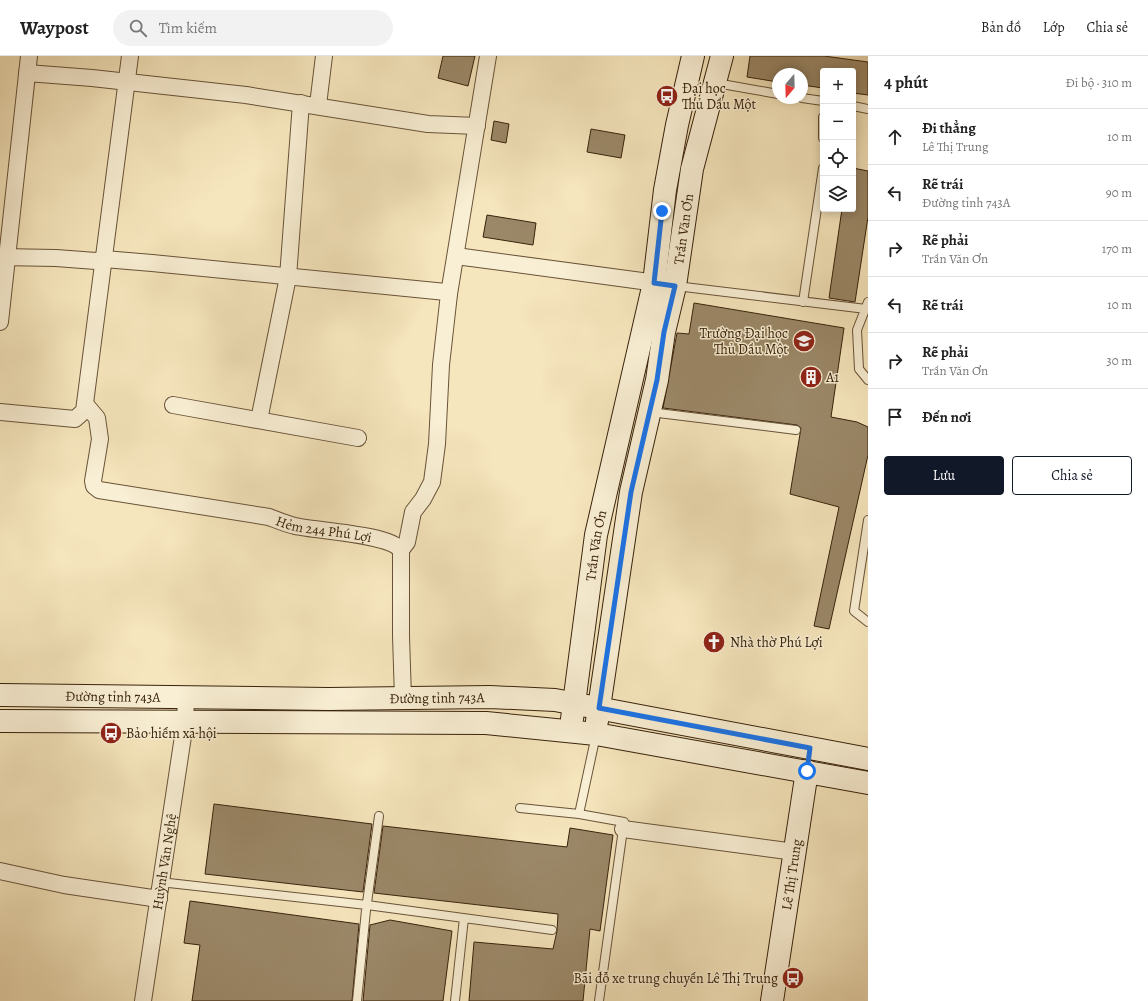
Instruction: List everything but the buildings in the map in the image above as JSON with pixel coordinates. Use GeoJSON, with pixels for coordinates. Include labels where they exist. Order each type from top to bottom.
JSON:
{"type":"FeatureCollection","features":[{"type":"Feature","properties":{"kind":"main road","name":"Trần Văn Ơn"},"geometry":{"type":"LineString","coordinates":[[596,734],[631,492],[657,380],[664,332],[665,190],[677,125],[693,56]]}},
{"type":"Feature","properties":{"kind":"main road","name":"Trần Văn Ơn"},"geometry":{"type":"LineString","coordinates":[[571,732],[596,535],[665,284],[692,169],[722,56]]}},
{"type":"Feature","properties":{"kind":"main road","name":"Đường tỉnh 743A"},"geometry":{"type":"LineString","coordinates":[[0,695],[497,698],[555,700],[868,759]]}},
{"type":"Feature","properties":{"kind":"main road","name":"Đường tỉnh 743A"},"geometry":{"type":"LineString","coordinates":[[0,721],[185,723],[486,723],[596,734],[868,783]]}},
{"type":"Feature","properties":{"kind":"main road","name":"Lê Thị Trung"},"geometry":{"type":"LineString","coordinates":[[772,1001],[807,771]]}},
{"type":"Feature","properties":{"kind":"street"},"geometry":{"type":"LineString","coordinates":[[0,322],[4,257],[29,56]]}},
{"type":"Feature","properties":{"kind":"street"},"geometry":{"type":"LineString","coordinates":[[0,412],[75,419],[82,415],[86,405],[130,56]]}},
{"type":"Feature","properties":{"kind":"street"},"geometry":{"type":"LineString","coordinates":[[318,105],[324,56]]}},
{"type":"Feature","properties":{"kind":"street"},"geometry":{"type":"LineString","coordinates":[[404,698],[401,636],[401,550],[407,542],[413,512],[423,500],[432,482],[437,444],[441,365],[449,294],[488,56]]}},
{"type":"Feature","properties":{"kind":"street"},"geometry":{"type":"LineString","coordinates":[[27,72],[168,86],[318,105],[428,124],[477,126]]}},
{"type":"Feature","properties":{"kind":"street"},"geometry":{"type":"LineString","coordinates":[[259,420],[288,277],[301,103]]}},
{"type":"Feature","properties":{"kind":"street"},"geometry":{"type":"LineString","coordinates":[[456,256],[665,284]]}},
{"type":"Feature","properties":{"kind":"street"},"geometry":{"type":"LineString","coordinates":[[4,257],[56,258],[96,262],[104,259],[446,292],[449,294]]}},
{"type":"Feature","properties":{"kind":"street","name":"Hẻm 244 Phú Lợi"},"geometry":{"type":"LineString","coordinates":[[86,405],[97,418],[100,439],[93,482],[94,486],[98,490],[269,517],[293,526],[380,540],[397,545],[401,550]]}},
{"type":"Feature","properties":{"kind":"street"},"geometry":{"type":"LineString","coordinates":[[173,405],[358,438]]}},
{"type":"Feature","properties":{"kind":"street","name":"Huỳnh Văn Nghệ"},"geometry":{"type":"LineString","coordinates":[[143,1001],[185,723],[186,697]]}},
{"type":"Feature","properties":{"kind":"street","name":"Lê Thị Trung"},"geometry":{"type":"LineString","coordinates":[[807,771],[810,748]]}},
{"type":"Feature","properties":{"kind":"street"},"geometry":{"type":"LineString","coordinates":[[623,829],[795,852]]}},
{"type":"Feature","properties":{"kind":"street"},"geometry":{"type":"LineString","coordinates":[[0,871],[64,885],[159,898]]}},
{"type":"Feature","properties":{"kind":"lane"},"geometry":{"type":"LineString","coordinates":[[714,82],[772,93]]}},
{"type":"Feature","properties":{"kind":"lane"},"geometry":{"type":"LineString","coordinates":[[808,99],[820,101]]}},
{"type":"Feature","properties":{"kind":"lane"},"geometry":{"type":"LineString","coordinates":[[856,107],[868,109]]}},
{"type":"Feature","properties":{"kind":"lane"},"geometry":{"type":"LineString","coordinates":[[803,302],[822,176]]}},
{"type":"Feature","properties":{"kind":"lane"},"geometry":{"type":"LineString","coordinates":[[665,284],[803,302],[867,306],[857,330],[859,369],[868,380]]}},
{"type":"Feature","properties":{"kind":"lane"},"geometry":{"type":"LineString","coordinates":[[649,411],[796,430]]}},
{"type":"Feature","properties":{"kind":"lane"},"geometry":{"type":"LineString","coordinates":[[868,520],[854,610],[868,622]]}},
{"type":"Feature","properties":{"kind":"lane"},"geometry":{"type":"LineString","coordinates":[[578,814],[596,734]]}},
{"type":"Feature","properties":{"kind":"lane"},"geometry":{"type":"LineString","coordinates":[[520,808],[578,814],[624,822],[598,1001]]}},
{"type":"Feature","properties":{"kind":"lane"},"geometry":{"type":"LineString","coordinates":[[357,1001],[367,905],[379,816]]}},
{"type":"Feature","properties":{"kind":"lane"},"geometry":{"type":"LineString","coordinates":[[160,882],[367,905],[552,930]]}},
{"type":"Feature","properties":{"kind":"lane"},"geometry":{"type":"LineString","coordinates":[[455,1001],[464,918]]}},
{"type":"Feature","properties":{"kind":"place","name":"Đại học Thủ Dầu Một"},"geometry":{"type":"Point","coordinates":[667,96]}},
{"type":"Feature","properties":{"kind":"place","name":"Trường Đại học Thủ Dầu Một"},"geometry":{"type":"Point","coordinates":[804,341]}},
{"type":"Feature","properties":{"kind":"place","name":"A1"},"geometry":{"type":"Point","coordinates":[811,377]}},
{"type":"Feature","properties":{"kind":"place","name":"Nhà thờ Phú Lợi"},"geometry":{"type":"Point","coordinates":[714,642]}},
{"type":"Feature","properties":{"kind":"place","name":"Bảo hiểm xã hội"},"geometry":{"type":"Point","coordinates":[111,733]}},
{"type":"Feature","properties":{"kind":"place","name":"Bãi đỗ xe trung chuyển Lê Thị Trung"},"geometry":{"type":"Point","coordinates":[793,978]}},
{"type":"Feature","properties":{"kind":"route"},"geometry":{"type":"LineString","coordinates":[[662,211],[654,283],[675,286],[664,332],[657,380],[631,492],[599,708],[810,748],[807,771]]}}]}
